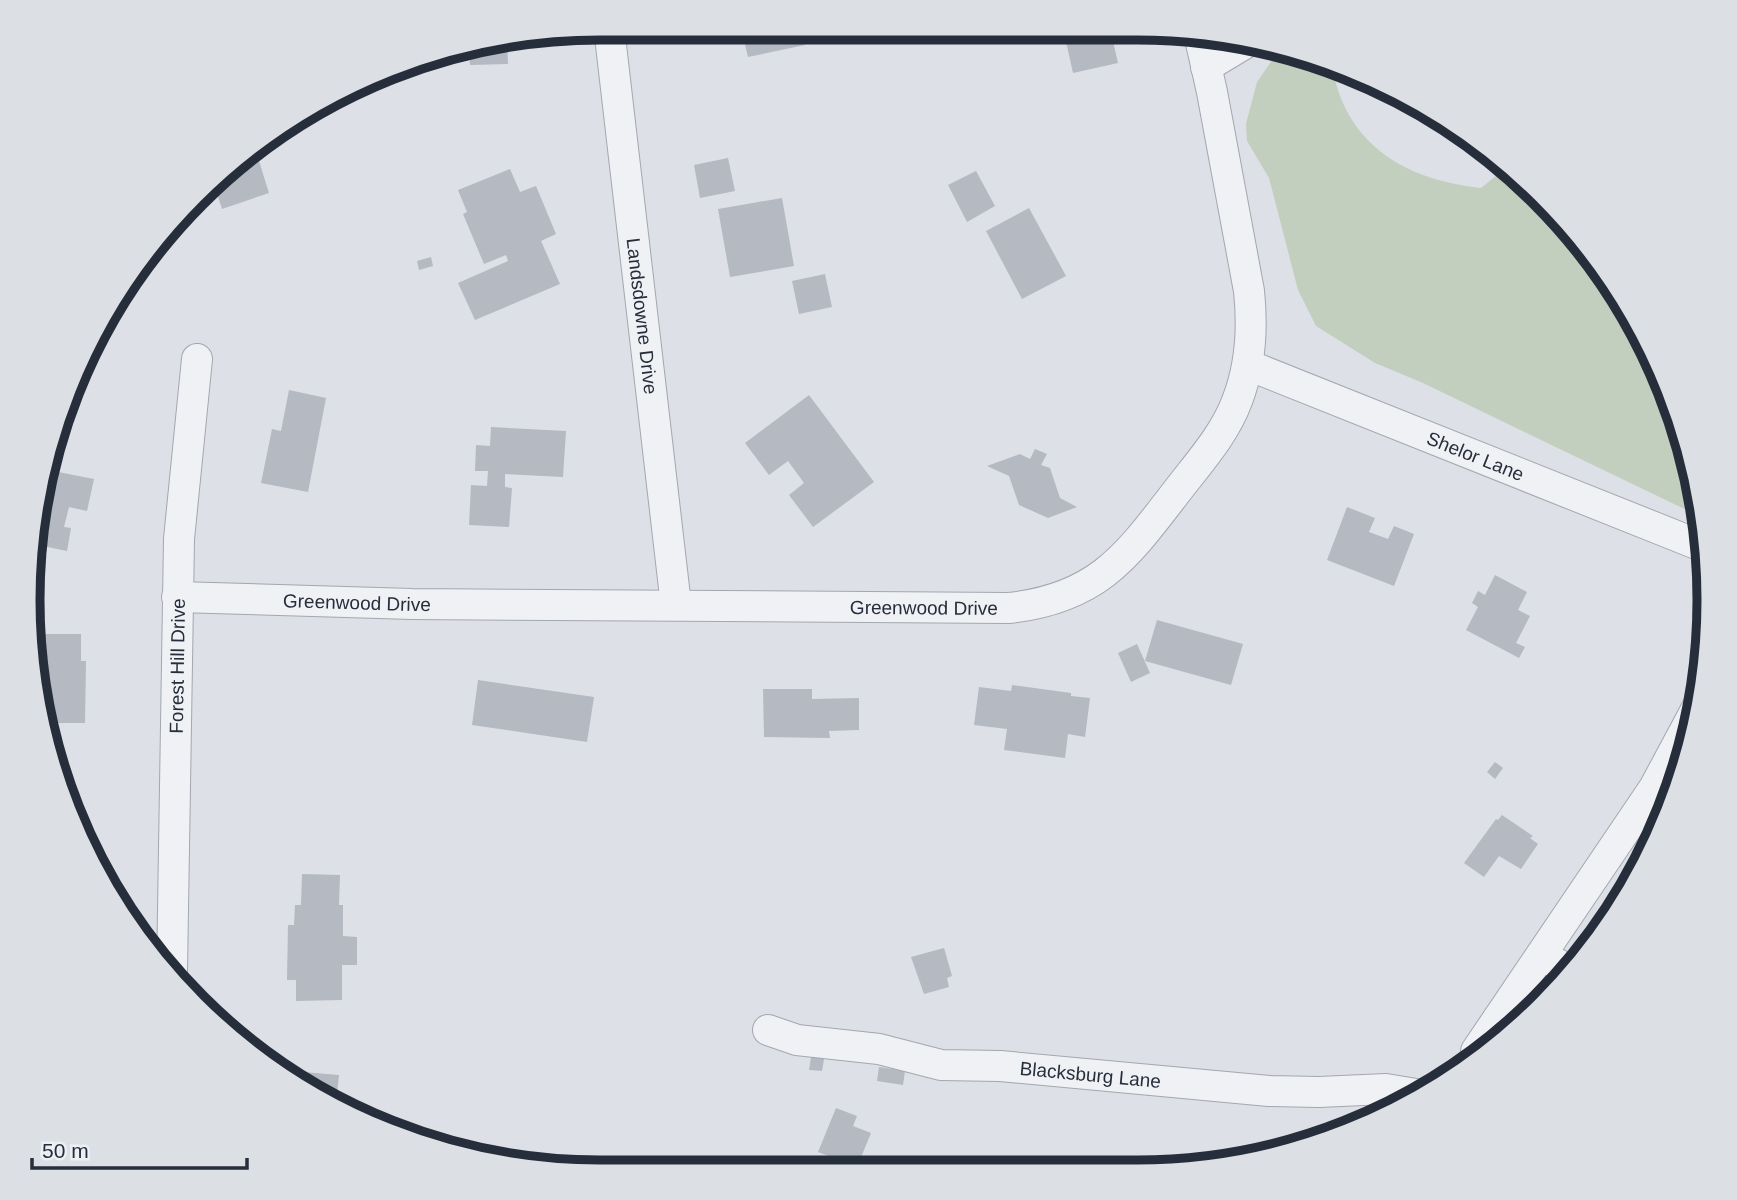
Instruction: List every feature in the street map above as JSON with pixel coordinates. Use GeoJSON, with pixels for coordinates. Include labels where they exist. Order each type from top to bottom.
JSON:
{"type":"FeatureCollection","features":[{"type":"Feature","properties":{"kind":"street","name":"Landsdowne Drive"},"geometry":{"type":"LineString","coordinates":[[610,40],[676,605]]}},
{"type":"Feature","properties":{"kind":"street"},"geometry":{"type":"LineString","coordinates":[[1201,44],[1206,67],[1236,49]]}},
{"type":"Feature","properties":{"kind":"street","name":"Greenwood Drive"},"geometry":{"type":"LineString","coordinates":[[177,597],[412,604],[1009,608],[1055,600],[1098,579],[1133,547],[1224,429],[1237,402],[1248,365],[1252,321],[1249,291],[1206,67]]}},
{"type":"Feature","properties":{"kind":"street","name":"Forest Hill Drive"},"geometry":{"type":"LineString","coordinates":[[172,961],[177,597],[181,511],[197,359]]}},
{"type":"Feature","properties":{"kind":"street","name":"Shelor Lane"},"geometry":{"type":"LineString","coordinates":[[1248,365],[1694,543]]}},
{"type":"Feature","properties":{"kind":"street"},"geometry":{"type":"LineString","coordinates":[[1484,1039],[1654,788],[1679,742]]}},
{"type":"Feature","properties":{"kind":"street"},"geometry":{"type":"LineString","coordinates":[[1541,956],[1561,966]]}},
{"type":"Feature","properties":{"kind":"street","name":"Blacksburg Lane"},"geometry":{"type":"LineString","coordinates":[[768,1030],[797,1040],[879,1049],[941,1065],[1000,1066],[1269,1091],[1386,1089],[1404,1092]]}},
{"type":"Feature","properties":{"kind":"green space"},"geometry":{"type":"Polygon","coordinates":[[[1274,57],[1335,77],[1352,120],[1367,139],[1385,155],[1406,168],[1454,184],[1481,188],[1499,173],[1533,204],[1581,259],[1622,320],[1639,352],[1667,420],[1678,455],[1689,511],[1423,383],[1375,363],[1316,326],[1298,290],[1269,178],[1247,141],[1246,124],[1257,82],[1274,57]]]}},
{"type":"Feature","properties":{"kind":"building"},"geometry":{"type":"Polygon","coordinates":[[[744,40],[804,40],[805,45],[748,57],[744,40]]]}},
{"type":"Feature","properties":{"kind":"building"},"geometry":{"type":"Polygon","coordinates":[[[1066,40],[1113,40],[1118,63],[1073,73],[1066,40]]]}},
{"type":"Feature","properties":{"kind":"building"},"geometry":{"type":"Polygon","coordinates":[[[507,48],[508,64],[470,65],[470,56],[507,48]]]}},
{"type":"Feature","properties":{"kind":"building"},"geometry":{"type":"Polygon","coordinates":[[[258,157],[269,193],[222,209],[217,192],[258,157]]]}},
{"type":"Feature","properties":{"kind":"building"},"geometry":{"type":"Polygon","coordinates":[[[728,158],[735,191],[700,198],[694,165],[728,158]]]}},
{"type":"Feature","properties":{"kind":"building"},"geometry":{"type":"Polygon","coordinates":[[[510,169],[520,192],[536,186],[556,234],[541,241],[560,284],[475,320],[458,283],[508,261],[506,255],[484,264],[463,214],[467,212],[458,190],[510,169]]]}},
{"type":"Feature","properties":{"kind":"building"},"geometry":{"type":"Polygon","coordinates":[[[976,171],[995,206],[967,222],[948,185],[976,171]]]}},
{"type":"Feature","properties":{"kind":"building"},"geometry":{"type":"Polygon","coordinates":[[[782,198],[794,266],[730,277],[718,209],[782,198]]]}},
{"type":"Feature","properties":{"kind":"building"},"geometry":{"type":"Polygon","coordinates":[[[1029,208],[1066,276],[1022,299],[986,231],[1029,208]]]}},
{"type":"Feature","properties":{"kind":"building"},"geometry":{"type":"Polygon","coordinates":[[[431,257],[433,266],[419,270],[417,261],[431,257]]]}},
{"type":"Feature","properties":{"kind":"building"},"geometry":{"type":"Polygon","coordinates":[[[825,274],[832,307],[799,314],[792,281],[825,274]]]}},
{"type":"Feature","properties":{"kind":"building"},"geometry":{"type":"Polygon","coordinates":[[[289,390],[326,398],[308,492],[261,483],[272,429],[281,431],[289,390]]]}},
{"type":"Feature","properties":{"kind":"building"},"geometry":{"type":"Polygon","coordinates":[[[809,395],[874,482],[813,527],[789,495],[804,483],[788,461],[769,475],[745,443],[809,395]]]}},
{"type":"Feature","properties":{"kind":"building"},"geometry":{"type":"Polygon","coordinates":[[[491,427],[566,431],[563,477],[505,474],[505,487],[512,488],[509,527],[469,525],[471,485],[487,486],[488,471],[475,471],[476,445],[490,446],[491,427]]]}},
{"type":"Feature","properties":{"kind":"building"},"geometry":{"type":"Polygon","coordinates":[[[1035,449],[1047,454],[1041,465],[1050,468],[1060,498],[1077,507],[1048,518],[1019,505],[1009,476],[987,466],[1020,454],[1030,459],[1035,449]]]}},
{"type":"Feature","properties":{"kind":"building"},"geometry":{"type":"Polygon","coordinates":[[[55,471],[94,479],[87,511],[69,507],[64,527],[71,528],[67,551],[43,546],[55,471]]]}},
{"type":"Feature","properties":{"kind":"building"},"geometry":{"type":"Polygon","coordinates":[[[1347,507],[1375,518],[1369,532],[1388,539],[1394,526],[1414,534],[1394,586],[1327,560],[1347,507]]]}},
{"type":"Feature","properties":{"kind":"building"},"geometry":{"type":"Polygon","coordinates":[[[1495,575],[1527,592],[1518,610],[1530,616],[1516,643],[1525,647],[1519,658],[1466,630],[1478,607],[1472,603],[1478,591],[1485,595],[1495,575]]]}},
{"type":"Feature","properties":{"kind":"building"},"geometry":{"type":"Polygon","coordinates":[[[1157,620],[1243,644],[1231,685],[1145,661],[1157,620]]]}},
{"type":"Feature","properties":{"kind":"building"},"geometry":{"type":"Polygon","coordinates":[[[41,634],[81,634],[81,661],[86,661],[85,723],[54,723],[41,634]]]}},
{"type":"Feature","properties":{"kind":"building"},"geometry":{"type":"Polygon","coordinates":[[[1137,644],[1150,673],[1131,682],[1118,653],[1137,644]]]}},
{"type":"Feature","properties":{"kind":"building"},"geometry":{"type":"Polygon","coordinates":[[[478,680],[594,697],[587,742],[472,725],[478,680]]]}},
{"type":"Feature","properties":{"kind":"building"},"geometry":{"type":"Polygon","coordinates":[[[1012,685],[1090,698],[1085,737],[1068,734],[1065,758],[1004,750],[1007,729],[974,725],[979,687],[1011,691],[1012,685]]]}},
{"type":"Feature","properties":{"kind":"building"},"geometry":{"type":"Polygon","coordinates":[[[763,689],[812,689],[812,699],[859,698],[859,730],[829,731],[830,738],[764,737],[763,689]]]}},
{"type":"Feature","properties":{"kind":"building"},"geometry":{"type":"Polygon","coordinates":[[[1495,762],[1503,768],[1495,779],[1487,772],[1495,762]]]}},
{"type":"Feature","properties":{"kind":"building"},"geometry":{"type":"Polygon","coordinates":[[[1502,815],[1533,836],[1530,838],[1538,844],[1521,869],[1499,856],[1484,877],[1464,863],[1496,819],[1502,815]]]}},
{"type":"Feature","properties":{"kind":"building"},"geometry":{"type":"Polygon","coordinates":[[[302,874],[340,875],[339,905],[343,905],[343,936],[357,937],[357,965],[342,965],[342,1000],[296,1001],[296,980],[287,980],[288,925],[294,925],[295,905],[301,905],[302,874]]]}},
{"type":"Feature","properties":{"kind":"building"},"geometry":{"type":"Polygon","coordinates":[[[944,948],[952,976],[947,978],[949,987],[924,994],[911,957],[944,948]]]}},
{"type":"Feature","properties":{"kind":"building"},"geometry":{"type":"Polygon","coordinates":[[[812,1051],[825,1053],[822,1071],[809,1070],[812,1051]]]}},
{"type":"Feature","properties":{"kind":"building"},"geometry":{"type":"Polygon","coordinates":[[[879,1067],[905,1071],[903,1085],[877,1081],[879,1067]]]}},
{"type":"Feature","properties":{"kind":"building"},"geometry":{"type":"Polygon","coordinates":[[[303,1074],[339,1075],[337,1094],[320,1085],[303,1074]]]}},
{"type":"Feature","properties":{"kind":"building"},"geometry":{"type":"Polygon","coordinates":[[[836,1108],[857,1116],[853,1126],[871,1133],[860,1160],[839,1160],[818,1152],[836,1108]]]}}]}
